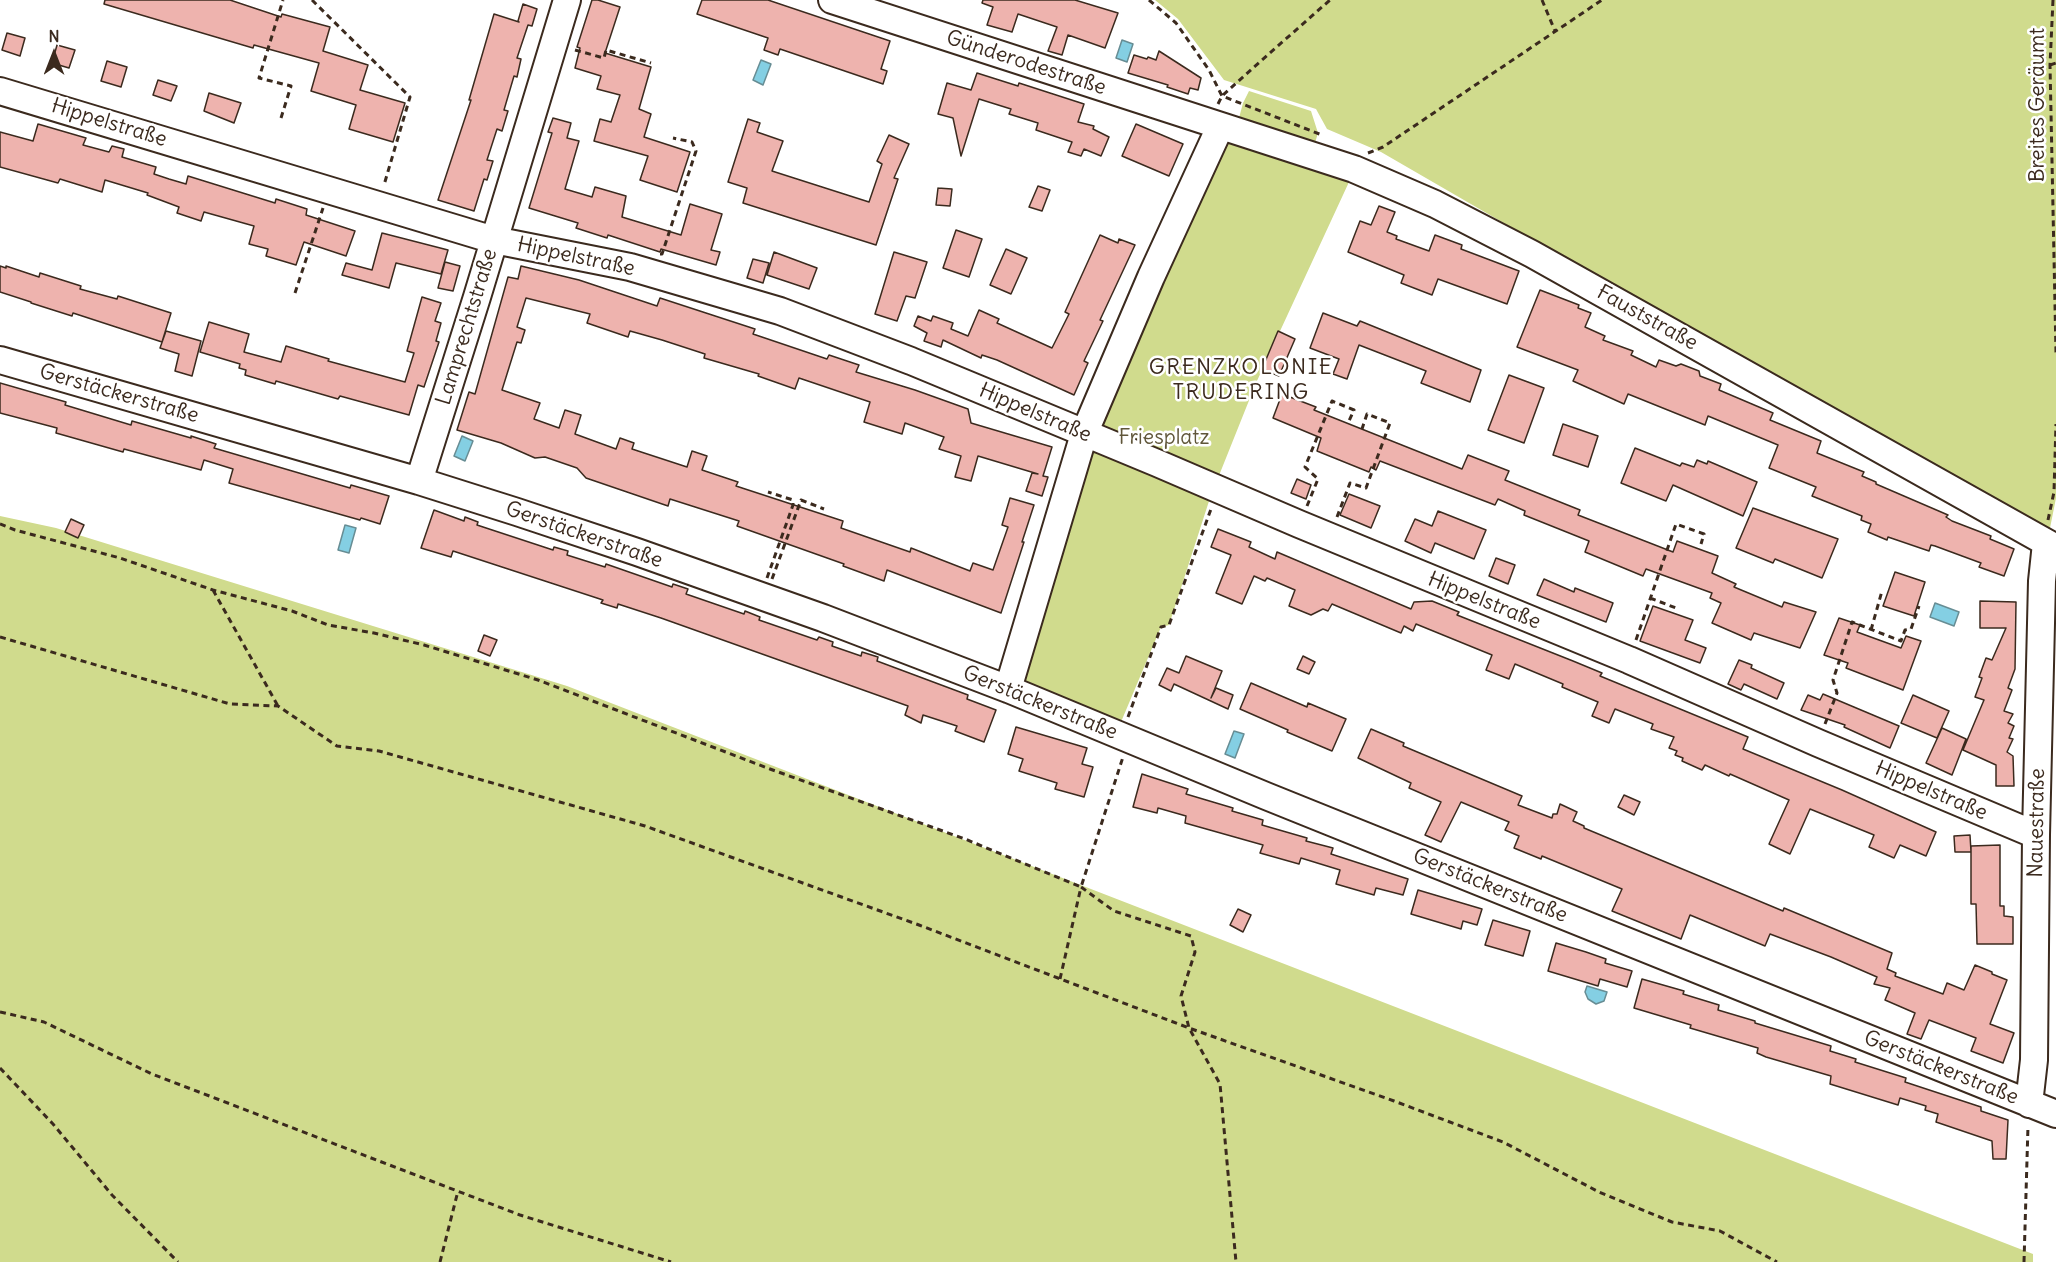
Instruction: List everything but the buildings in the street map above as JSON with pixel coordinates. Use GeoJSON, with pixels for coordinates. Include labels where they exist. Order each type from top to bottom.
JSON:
{"type":"FeatureCollection","features":[{"type":"Feature","properties":{"kind":"street","name":"Lamprechtstraße"},"geometry":{"type":"LineString","coordinates":[[419,481],[567,0]]}},
{"type":"Feature","properties":{"kind":"street","name":"Günderodestraße"},"geometry":{"type":"LineString","coordinates":[[832,0],[1220,127]]}},
{"type":"Feature","properties":{"kind":"street","name":"Hippelstraße"},"geometry":{"type":"LineString","coordinates":[[0,91],[494,240],[630,267],[780,311],[911,361],[1629,660],[2036,836]]}},
{"type":"Feature","properties":{"kind":"street"},"geometry":{"type":"LineString","coordinates":[[1008,689],[1084,434],[1151,277],[1220,127]]}},
{"type":"Feature","properties":{"kind":"street","name":"Fauststraße"},"geometry":{"type":"LineString","coordinates":[[1220,127],[1354,169],[1435,204],[1532,254],[2051,545]]}},
{"type":"Feature","properties":{"kind":"street","name":"Gerstäckerstraße"},"geometry":{"type":"LineString","coordinates":[[0,360],[419,481],[615,544],[762,597],[1008,689],[1266,796],[2056,1114]]}},
{"type":"Feature","properties":{"kind":"street","name":"Nauestraße"},"geometry":{"type":"LineString","coordinates":[[2029,1104],[2046,939],[2036,836],[2042,581],[2051,545]]}},
{"type":"Feature","properties":{"kind":"path"},"geometry":{"type":"LineString","coordinates":[[281,118],[291,86],[259,78],[283,0]]}},
{"type":"Feature","properties":{"kind":"path"},"geometry":{"type":"LineString","coordinates":[[312,0],[410,97],[378,205]]}},
{"type":"Feature","properties":{"kind":"path"},"geometry":{"type":"LineString","coordinates":[[1149,0],[1176,23],[1209,70],[1222,96],[1326,137]]}},
{"type":"Feature","properties":{"kind":"path"},"geometry":{"type":"LineString","coordinates":[[1220,127],[1213,116],[1222,96],[1330,0]]}},
{"type":"Feature","properties":{"kind":"path"},"geometry":{"type":"LineString","coordinates":[[1542,0],[1555,31]]}},
{"type":"Feature","properties":{"kind":"path"},"geometry":{"type":"LineString","coordinates":[[1361,155],[1383,147],[1602,0]]}},
{"type":"Feature","properties":{"kind":"path","name":"Breites Geräumt"},"geometry":{"type":"LineString","coordinates":[[2053,0],[2050,65],[2056,353]]}},
{"type":"Feature","properties":{"kind":"path"},"geometry":{"type":"LineString","coordinates":[[554,44],[604,58],[606,50],[651,63]]}},
{"type":"Feature","properties":{"kind":"path"},"geometry":{"type":"LineString","coordinates":[[2050,65],[2056,63]]}},
{"type":"Feature","properties":{"kind":"path"},"geometry":{"type":"LineString","coordinates":[[653,252],[662,254],[696,151],[692,142],[673,138]]}},
{"type":"Feature","properties":{"kind":"path"},"geometry":{"type":"LineString","coordinates":[[295,293],[329,190]]}},
{"type":"Feature","properties":{"kind":"path"},"geometry":{"type":"LineString","coordinates":[[1299,524],[1318,479],[1305,467],[1332,401],[1354,410],[1348,423]]}},
{"type":"Feature","properties":{"kind":"path"},"geometry":{"type":"LineString","coordinates":[[1330,537],[1350,483],[1366,488],[1390,423],[1367,414],[1362,429]]}},
{"type":"Feature","properties":{"kind":"path"},"geometry":{"type":"LineString","coordinates":[[2051,545],[2046,527],[2054,492],[2056,424]]}},
{"type":"Feature","properties":{"kind":"path"},"geometry":{"type":"LineString","coordinates":[[1060,979],[1082,887],[1125,737],[1161,627],[1169,625],[1218,490]]}},
{"type":"Feature","properties":{"kind":"path"},"geometry":{"type":"LineString","coordinates":[[762,597],[793,505],[793,500],[768,492]]}},
{"type":"Feature","properties":{"kind":"path"},"geometry":{"type":"LineString","coordinates":[[762,597],[801,500],[824,509]]}},
{"type":"Feature","properties":{"kind":"path"},"geometry":{"type":"LineString","coordinates":[[0,524],[120,558],[213,590],[292,611],[328,625],[424,645],[538,680],[770,769],[966,839],[1082,887],[1114,911],[1191,936],[1195,952],[1181,996],[1189,1028],[1220,1084],[1236,1262]]}},
{"type":"Feature","properties":{"kind":"path"},"geometry":{"type":"LineString","coordinates":[[1629,660],[1676,524],[1704,534],[1701,544]]}},
{"type":"Feature","properties":{"kind":"path"},"geometry":{"type":"LineString","coordinates":[[213,590],[278,706],[337,746],[379,751],[645,826],[1503,1142],[1599,1192],[1672,1222],[1720,1231],[1777,1262]]}},
{"type":"Feature","properties":{"kind":"path"},"geometry":{"type":"LineString","coordinates":[[1871,630],[1882,591]]}},
{"type":"Feature","properties":{"kind":"path"},"geometry":{"type":"LineString","coordinates":[[1650,598],[1676,608]]}},
{"type":"Feature","properties":{"kind":"path"},"geometry":{"type":"LineString","coordinates":[[1818,743],[1837,693],[1833,680],[1852,622],[1901,641],[1905,630],[1911,629],[1919,606]]}},
{"type":"Feature","properties":{"kind":"path"},"geometry":{"type":"LineString","coordinates":[[0,637],[230,704],[278,706]]}},
{"type":"Feature","properties":{"kind":"path"},"geometry":{"type":"LineString","coordinates":[[0,1012],[44,1022],[152,1074],[520,1215],[671,1262]]}},
{"type":"Feature","properties":{"kind":"path"},"geometry":{"type":"LineString","coordinates":[[0,1068],[52,1124],[112,1195],[178,1262]]}},
{"type":"Feature","properties":{"kind":"path"},"geometry":{"type":"LineString","coordinates":[[2024,1262],[2029,1104]]}},
{"type":"Feature","properties":{"kind":"path"},"geometry":{"type":"LineString","coordinates":[[440,1262],[458,1191]]}},
{"type":"Feature","properties":{"kind":"green space"},"geometry":{"type":"Polygon","coordinates":[[[1155,0],[2056,0],[2056,498],[2048,538],[1381,152],[1327,129],[1316,109],[1224,80],[1178,19],[1155,0]]]}},
{"type":"Feature","properties":{"kind":"green space"},"geometry":{"type":"Polygon","coordinates":[[[1249,91],[1311,111],[1318,133],[1315,143],[1239,118],[1249,91]]]}},
{"type":"Feature","properties":{"kind":"green space","name":"Friesplatz"},"geometry":{"type":"Polygon","coordinates":[[[1226,143],[1277,157],[1349,182],[1256,383],[1210,498],[1169,625],[1161,627],[1121,722],[1032,687],[1026,682],[1023,673],[1102,419],[1226,143]]]}},
{"type":"Feature","properties":{"kind":"green space"},"geometry":{"type":"Polygon","coordinates":[[[0,516],[56,528],[567,686],[2033,1254],[2033,1262],[0,1262],[0,516]]]}},
{"type":"Feature","properties":{"kind":"water"},"geometry":{"type":"Polygon","coordinates":[[[1122,40],[1133,44],[1127,62],[1116,58],[1122,40]]]}},
{"type":"Feature","properties":{"kind":"water"},"geometry":{"type":"Polygon","coordinates":[[[761,60],[771,64],[763,85],[753,80],[761,60]]]}},
{"type":"Feature","properties":{"kind":"water"},"geometry":{"type":"Polygon","coordinates":[[[462,436],[473,441],[465,461],[454,456],[462,436]]]}},
{"type":"Feature","properties":{"kind":"water"},"geometry":{"type":"Polygon","coordinates":[[[345,525],[356,528],[349,553],[338,550],[345,525]]]}},
{"type":"Feature","properties":{"kind":"water"},"geometry":{"type":"Polygon","coordinates":[[[1935,603],[1959,612],[1954,626],[1930,617],[1935,603]]]}},
{"type":"Feature","properties":{"kind":"water"},"geometry":{"type":"Polygon","coordinates":[[[1234,731],[1244,734],[1235,758],[1225,754],[1234,731]]]}},
{"type":"Feature","properties":{"kind":"water"},"geometry":{"type":"Polygon","coordinates":[[[1587,986],[1607,992],[1604,1001],[1596,1004],[1588,999],[1585,992],[1587,986]]]}},
{"type":"Feature","properties":{"kind":"district","name":"GRENZKOLONIE TRUDERING"},"geometry":{"type":"Point","coordinates":[1241,380]}}]}
